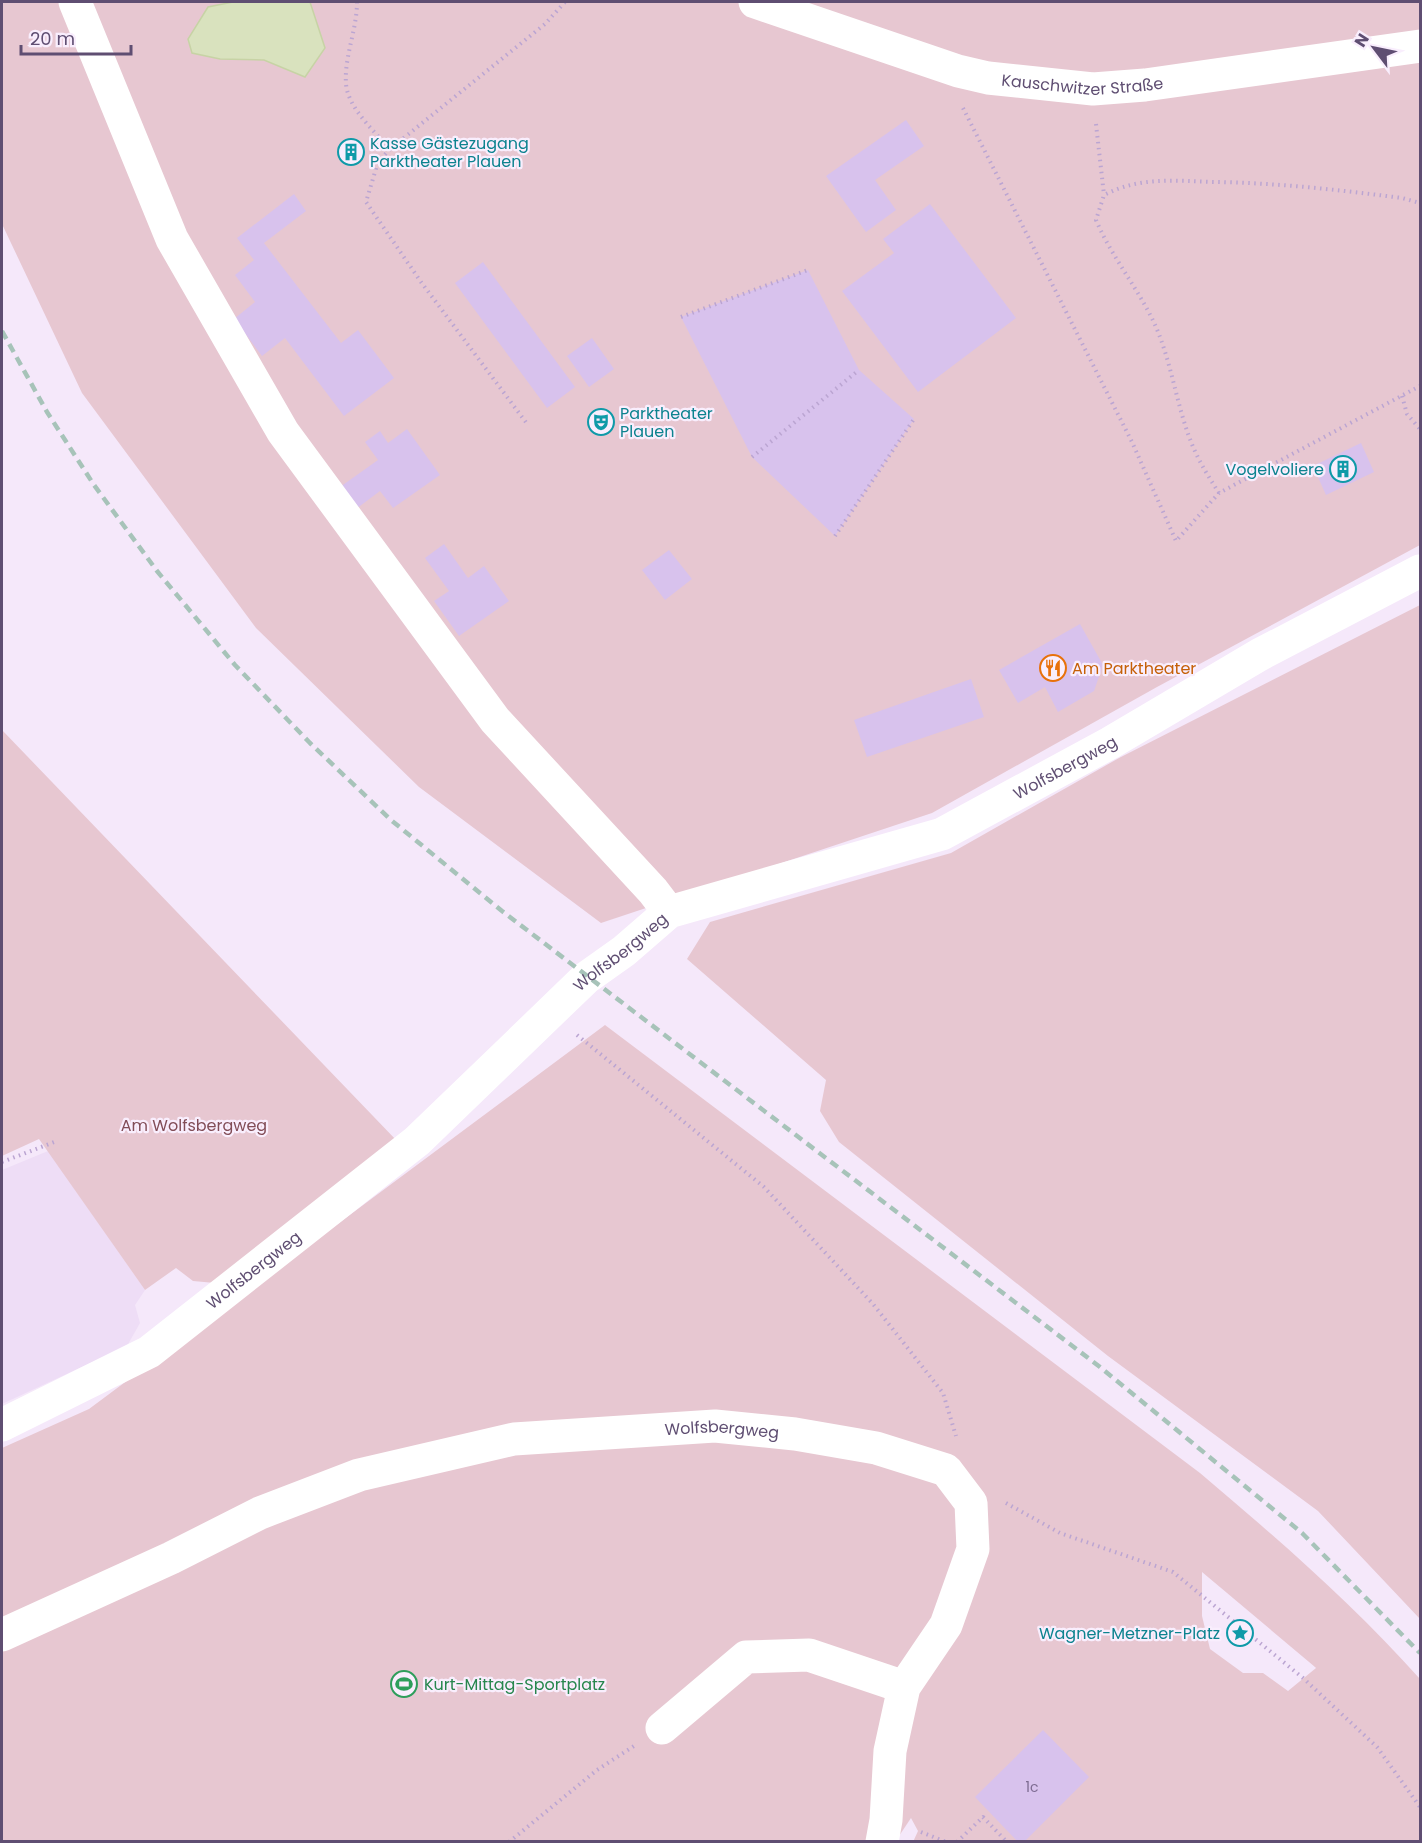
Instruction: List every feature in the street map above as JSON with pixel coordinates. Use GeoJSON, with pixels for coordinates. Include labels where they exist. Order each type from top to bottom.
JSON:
{"type":"FeatureCollection","features":[{"type":"Feature","properties":{"kind":"street"},"geometry":{"type":"LineString","coordinates":[[75,2],[172,239],[283,432],[495,720],[653,891],[669,912]]}},
{"type":"Feature","properties":{"kind":"street","name":"Kauschwitzer Straße"},"geometry":{"type":"LineString","coordinates":[[755,2],[958,71],[988,78],[1093,89],[1145,85],[1420,46]]}},
{"type":"Feature","properties":{"kind":"street","name":"Wolfsbergweg"},"geometry":{"type":"LineString","coordinates":[[2,1425],[149,1352],[417,1141],[586,978],[624,951],[669,912],[942,834],[1110,743],[1259,656],[1420,572]]}},
{"type":"Feature","properties":{"kind":"street","name":"Wolfsbergweg"},"geometry":{"type":"LineString","coordinates":[[2,1635],[171,1558],[260,1513],[359,1474],[514,1439],[715,1426],[795,1434],[876,1448],[946,1470]]}},
{"type":"Feature","properties":{"kind":"street"},"geometry":{"type":"LineString","coordinates":[[882,1842],[886,1820],[890,1751],[903,1687],[946,1625],[973,1550],[971,1503],[946,1470]]}},
{"type":"Feature","properties":{"kind":"street"},"geometry":{"type":"LineString","coordinates":[[662,1728],[746,1657],[809,1655],[903,1687]]}},
{"type":"Feature","properties":{"kind":"path"},"geometry":{"type":"LineString","coordinates":[[357,2],[357,22],[346,85],[356,108],[390,149]]}},
{"type":"Feature","properties":{"kind":"path"},"geometry":{"type":"LineString","coordinates":[[528,425],[421,282],[366,202],[378,162],[390,149],[545,24],[565,2]]}},
{"type":"Feature","properties":{"kind":"path"},"geometry":{"type":"LineString","coordinates":[[958,71],[964,112],[1132,442],[1176,541],[1219,493],[1420,386]]}},
{"type":"Feature","properties":{"kind":"path"},"geometry":{"type":"LineString","coordinates":[[1093,89],[1104,195],[1096,220],[1106,245],[1143,299],[1157,329],[1168,358],[1194,450],[1219,493]]}},
{"type":"Feature","properties":{"kind":"path"},"geometry":{"type":"LineString","coordinates":[[1104,195],[1122,186],[1150,180],[1270,182],[1402,198],[1420,203]]}},
{"type":"Feature","properties":{"kind":"path"},"geometry":{"type":"LineString","coordinates":[[681,317],[808,270]]}},
{"type":"Feature","properties":{"kind":"path"},"geometry":{"type":"LineString","coordinates":[[752,457],[859,370]]}},
{"type":"Feature","properties":{"kind":"path"},"geometry":{"type":"LineString","coordinates":[[1402,396],[1407,414],[1420,429]]}},
{"type":"Feature","properties":{"kind":"path"},"geometry":{"type":"LineString","coordinates":[[835,536],[914,419]]}},
{"type":"Feature","properties":{"kind":"path"},"geometry":{"type":"LineString","coordinates":[[551,1014],[764,1187],[873,1304],[943,1393],[956,1437],[946,1470]]}},
{"type":"Feature","properties":{"kind":"path"},"geometry":{"type":"LineString","coordinates":[[2,1162],[57,1140]]}},
{"type":"Feature","properties":{"kind":"path"},"geometry":{"type":"LineString","coordinates":[[998,1499],[1060,1533],[1173,1572],[1303,1678],[1377,1747],[1420,1807]]}},
{"type":"Feature","properties":{"kind":"path"},"geometry":{"type":"LineString","coordinates":[[509,1842],[597,1770],[662,1728]]}},
{"type":"Feature","properties":{"kind":"path"},"geometry":{"type":"LineString","coordinates":[[957,1842],[983,1817],[1007,1842]]}},
{"type":"Feature","properties":{"kind":"shaded area"},"geometry":{"type":"Polygon","coordinates":[[[233,2],[310,2],[325,48],[305,77],[264,60],[220,59],[192,53],[188,39],[208,7],[233,2]]]}},
{"type":"Feature","properties":{"kind":"shaded area"},"geometry":{"type":"Polygon","coordinates":[[[48,1151],[145,1290],[135,1305],[140,1323],[127,1346],[2,1404],[2,1170],[48,1151]]]}},
{"type":"Feature","properties":{"kind":"green space"},"geometry":{"type":"Polygon","coordinates":[[[2,2],[1420,2],[1420,545],[1157,687],[932,813],[601,923],[419,787],[256,628],[82,393],[2,224],[2,2]]]}},
{"type":"Feature","properties":{"kind":"green space"},"geometry":{"type":"Polygon","coordinates":[[[1420,605],[1420,1619],[1318,1511],[1108,1356],[839,1142],[820,1111],[826,1080],[687,959],[710,922],[951,853],[1119,758],[1420,605]]]}},
{"type":"Feature","properties":{"kind":"green space","name":"Am Wolfsbergweg"},"geometry":{"type":"Polygon","coordinates":[[[2,730],[398,1142],[215,1283],[193,1281],[176,1268],[145,1290],[39,1139],[2,1156],[2,730]]]}},
{"type":"Feature","properties":{"kind":"green space"},"geometry":{"type":"Polygon","coordinates":[[[605,1025],[1200,1473],[1286,1547],[1368,1624],[1420,1679],[1420,1841],[913,1842],[918,1831],[911,1818],[895,1842],[2,1841],[2,1448],[89,1409],[605,1025]],[[1202,1572],[1202,1616],[1210,1649],[1243,1673],[1263,1673],[1288,1691],[1316,1668],[1202,1572]]]}},
{"type":"Feature","properties":{"kind":"building"},"geometry":{"type":"Polygon","coordinates":[[[906,120],[924,146],[875,180],[896,210],[866,232],[826,176],[906,120]]]}},
{"type":"Feature","properties":{"kind":"building","name":"Kasse Gästezugang Parktheater Plauen"},"geometry":{"type":"Polygon","coordinates":[[[353,145],[357,152],[349,159],[344,153],[353,145]]]}},
{"type":"Feature","properties":{"kind":"building"},"geometry":{"type":"Polygon","coordinates":[[[294,194],[306,211],[264,243],[341,343],[358,330],[394,378],[344,416],[285,338],[262,356],[234,319],[255,302],[235,275],[254,260],[237,238],[294,194]]]}},
{"type":"Feature","properties":{"kind":"building"},"geometry":{"type":"Polygon","coordinates":[[[930,204],[1016,318],[918,392],[842,291],[894,253],[883,239],[930,204]]]}},
{"type":"Feature","properties":{"kind":"building"},"geometry":{"type":"Polygon","coordinates":[[[483,262],[575,387],[547,408],[455,283],[483,262]]]}},
{"type":"Feature","properties":{"kind":"building"},"geometry":{"type":"Polygon","coordinates":[[[808,270],[859,370],[914,419],[835,536],[752,457],[681,317],[808,270]]]}},
{"type":"Feature","properties":{"kind":"building"},"geometry":{"type":"Polygon","coordinates":[[[592,338],[614,369],[589,387],[567,356],[592,338]]]}},
{"type":"Feature","properties":{"kind":"building"},"geometry":{"type":"Polygon","coordinates":[[[407,429],[440,475],[393,508],[380,491],[356,509],[340,487],[378,460],[365,442],[380,431],[388,443],[407,429]]]}},
{"type":"Feature","properties":{"kind":"building","name":"Vogelvoliere"},"geometry":{"type":"Polygon","coordinates":[[[1361,443],[1374,472],[1326,495],[1313,466],[1361,443]]]}},
{"type":"Feature","properties":{"kind":"building"},"geometry":{"type":"Polygon","coordinates":[[[444,544],[468,578],[484,566],[509,601],[459,636],[434,601],[449,591],[425,558],[444,544]]]}},
{"type":"Feature","properties":{"kind":"building"},"geometry":{"type":"Polygon","coordinates":[[[669,550],[692,579],[665,600],[642,570],[669,550]]]}},
{"type":"Feature","properties":{"kind":"building","name":"Am Parktheater"},"geometry":{"type":"Polygon","coordinates":[[[1080,624],[1103,665],[1094,691],[1058,712],[1045,687],[1018,703],[999,670],[1080,624]]]}},
{"type":"Feature","properties":{"kind":"building"},"geometry":{"type":"Polygon","coordinates":[[[971,679],[984,717],[867,757],[854,720],[971,679]]]}},
{"type":"Feature","properties":{"kind":"building"},"geometry":{"type":"Polygon","coordinates":[[[1043,1730],[1089,1777],[1024,1842],[1018,1842],[975,1797],[1043,1730]]]}},
{"type":"Feature","properties":{"kind":"railway"},"geometry":{"type":"LineString","coordinates":[[2,331],[47,412],[94,485],[157,571],[235,665],[310,743],[391,820],[502,911],[1100,1367],[1302,1533],[1420,1653]]}},
{"type":"Feature","properties":{"kind":"place","name":"Kasse Gästezugang Parktheater Plauen"},"geometry":{"type":"Point","coordinates":[351,152]}},
{"type":"Feature","properties":{"kind":"place","name":"Parktheater Plauen"},"geometry":{"type":"Point","coordinates":[601,422]}},
{"type":"Feature","properties":{"kind":"place","name":"Vogelvoliere"},"geometry":{"type":"Point","coordinates":[1343,469]}},
{"type":"Feature","properties":{"kind":"place","name":"Am Parktheater"},"geometry":{"type":"Point","coordinates":[1053,668]}},
{"type":"Feature","properties":{"kind":"place","name":"Wagner-Metzner-Platz"},"geometry":{"type":"Point","coordinates":[1240,1633]}},
{"type":"Feature","properties":{"kind":"place","name":"Kurt-Mittag-Sportplatz"},"geometry":{"type":"Point","coordinates":[404,1684]}}]}
